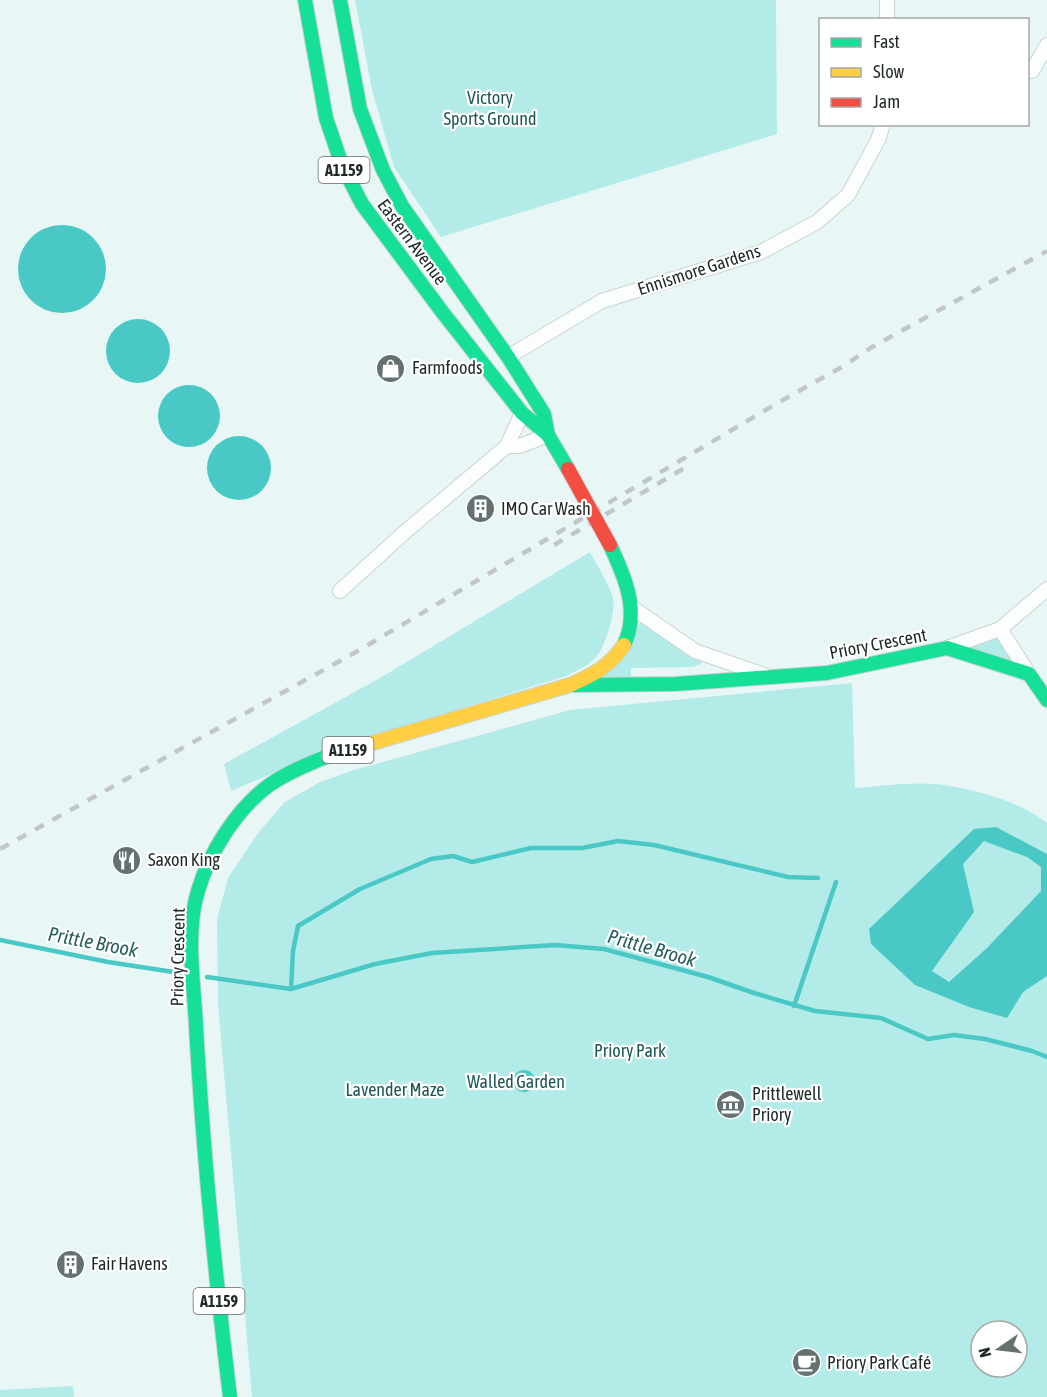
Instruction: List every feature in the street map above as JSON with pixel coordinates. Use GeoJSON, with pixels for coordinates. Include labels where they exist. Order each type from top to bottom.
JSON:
{"type":"FeatureCollection","features":[{"type":"Feature","properties":{"kind":"main road","name":"Eastern Avenue"},"geometry":{"type":"LineString","coordinates":[[306,0],[326,118],[342,165],[362,204],[443,313],[522,413],[548,435],[610,545]]}},
{"type":"Feature","properties":{"kind":"main road","name":"Eastern Avenue"},"geometry":{"type":"LineString","coordinates":[[340,0],[360,109],[382,170],[402,206],[508,357],[544,414],[548,435]]}},
{"type":"Feature","properties":{"kind":"main road","name":"Priory Crescent"},"geometry":{"type":"LineString","coordinates":[[230,1397],[198,1067],[192,943],[195,905],[202,879],[226,836],[246,808],[267,787],[297,769],[333,754],[570,685],[598,673],[617,656],[629,638],[633,622],[633,608],[625,575],[610,545]]}},
{"type":"Feature","properties":{"kind":"main road","name":"Priory Crescent"},"geometry":{"type":"LineString","coordinates":[[570,685],[675,684],[827,672],[947,648],[1029,674]]}},
{"type":"Feature","properties":{"kind":"main road"},"geometry":{"type":"LineString","coordinates":[[1029,674],[1047,700]]}},
{"type":"Feature","properties":{"kind":"street"},"geometry":{"type":"LineString","coordinates":[[887,0],[887,18]]}},
{"type":"Feature","properties":{"kind":"street"},"geometry":{"type":"LineString","coordinates":[[1032,71],[1047,45]]}},
{"type":"Feature","properties":{"kind":"street","name":"Ennismore Gardens"},"geometry":{"type":"LineString","coordinates":[[508,357],[602,301],[761,252],[817,222],[848,195],[878,140],[882,126]]}},
{"type":"Feature","properties":{"kind":"street"},"geometry":{"type":"LineString","coordinates":[[340,591],[406,531],[507,446],[522,413]]}},
{"type":"Feature","properties":{"kind":"street"},"geometry":{"type":"LineString","coordinates":[[507,446],[520,446],[548,435]]}},
{"type":"Feature","properties":{"kind":"street"},"geometry":{"type":"LineString","coordinates":[[947,648],[1000,629],[1047,589]]}},
{"type":"Feature","properties":{"kind":"street","name":"Priory Crescent"},"geometry":{"type":"LineString","coordinates":[[633,608],[695,651],[766,676]]}},
{"type":"Feature","properties":{"kind":"street"},"geometry":{"type":"LineString","coordinates":[[1000,629],[1029,674]]}},
{"type":"Feature","properties":{"kind":"green space","name":"Victory Sports Ground"},"geometry":{"type":"Polygon","coordinates":[[[355,0],[776,0],[777,134],[441,237],[394,167],[372,90],[355,0]]]}},
{"type":"Feature","properties":{"kind":"green space"},"geometry":{"type":"Polygon","coordinates":[[[590,552],[609,587],[614,604],[610,628],[604,644],[597,656],[587,665],[566,676],[331,749],[231,791],[224,764],[380,678],[590,552]]]}},
{"type":"Feature","properties":{"kind":"green space"},"geometry":{"type":"Polygon","coordinates":[[[641,622],[702,660],[701,664],[693,667],[631,668],[631,680],[598,684],[641,622]]]}},
{"type":"Feature","properties":{"kind":"green space"},"geometry":{"type":"Polygon","coordinates":[[[1000,629],[1029,674],[947,648],[1000,629]]]}},
{"type":"Feature","properties":{"kind":"green space","name":"Priory Park"},"geometry":{"type":"Polygon","coordinates":[[[852,683],[855,788],[924,784],[963,788],[1009,802],[1047,823],[1047,1397],[252,1397],[218,1003],[217,919],[228,878],[258,833],[285,802],[320,782],[354,770],[570,710],[852,683]]]}},
{"type":"Feature","properties":{"kind":"green space"},"geometry":{"type":"Polygon","coordinates":[[[73,1386],[74,1397],[0,1397],[0,1390],[73,1386]]]}},
{"type":"Feature","properties":{"kind":"water"},"geometry":{"type":"Polygon","coordinates":[[[62,225],[79,229],[93,238],[102,252],[106,269],[102,286],[93,300],[79,309],[62,313],[45,309],[31,300],[22,286],[18,269],[22,252],[31,238],[45,229],[62,225]]]}},
{"type":"Feature","properties":{"kind":"water"},"geometry":{"type":"Polygon","coordinates":[[[132,319],[144,319],[161,328],[168,339],[170,351],[168,363],[161,374],[144,383],[132,383],[120,378],[111,369],[106,357],[106,345],[111,333],[120,324],[132,319]]]}},
{"type":"Feature","properties":{"kind":"water"},"geometry":{"type":"Polygon","coordinates":[[[183,385],[195,385],[211,394],[218,404],[220,416],[218,428],[211,438],[195,447],[183,447],[172,442],[163,433],[158,422],[158,410],[163,399],[172,390],[183,385]]]}},
{"type":"Feature","properties":{"kind":"water"},"geometry":{"type":"Polygon","coordinates":[[[239,436],[257,442],[265,450],[271,468],[265,486],[257,494],[239,500],[221,494],[213,486],[207,468],[213,450],[221,442],[239,436]]]}},
{"type":"Feature","properties":{"kind":"water"},"geometry":{"type":"Polygon","coordinates":[[[996,827],[1047,854],[1047,976],[1023,992],[1007,1018],[969,1007],[915,985],[871,944],[869,929],[974,829],[996,827]],[[984,841],[963,864],[974,912],[932,971],[949,982],[987,948],[1041,891],[1041,867],[1027,857],[984,841]]]}},
{"type":"Feature","properties":{"kind":"water"},"geometry":{"type":"Polygon","coordinates":[[[524,1070],[532,1073],[535,1081],[532,1089],[524,1092],[516,1089],[513,1081],[516,1073],[524,1070]]]}},
{"type":"Feature","properties":{"kind":"waterway"},"geometry":{"type":"LineString","coordinates":[[291,989],[293,951],[298,926],[360,889],[431,859],[453,856],[472,862],[531,848],[582,848],[618,841],[654,845],[788,877],[818,878]]}},
{"type":"Feature","properties":{"kind":"waterway"},"geometry":{"type":"LineString","coordinates":[[794,1006],[836,882]]}},
{"type":"Feature","properties":{"kind":"waterway","name":"Prittle Brook"},"geometry":{"type":"LineString","coordinates":[[0,940],[108,962],[180,973]]}},
{"type":"Feature","properties":{"kind":"waterway","name":"Prittle Brook"},"geometry":{"type":"LineString","coordinates":[[207,977],[291,989],[375,964],[432,953],[555,945],[604,949],[708,977],[815,1011],[881,1018],[928,1039],[954,1035],[985,1039],[1047,1057]]}},
{"type":"Feature","properties":{"kind":"railway"},"geometry":{"type":"LineString","coordinates":[[0,849],[356,652],[842,367],[872,347],[1047,251]]}},
{"type":"Feature","properties":{"kind":"railway"},"geometry":{"type":"LineString","coordinates":[[554,545],[686,467]]}},
{"type":"Feature","properties":{"kind":"traffic: fast"},"geometry":{"type":"LineString","coordinates":[[305,0],[326,118],[342,165],[362,204],[443,313],[522,413],[548,435]]}},
{"type":"Feature","properties":{"kind":"traffic: fast"},"geometry":{"type":"LineString","coordinates":[[340,0],[360,109],[383,170],[402,206],[508,357],[544,414],[548,435],[568,469]]}},
{"type":"Feature","properties":{"kind":"traffic: fast"},"geometry":{"type":"LineString","coordinates":[[610,545],[621,569],[631,607],[629,632],[624,645]]}},
{"type":"Feature","properties":{"kind":"traffic: fast"},"geometry":{"type":"LineString","coordinates":[[574,685],[675,684],[827,673],[947,648],[1029,674],[1047,700]]}},
{"type":"Feature","properties":{"kind":"traffic: fast"},"geometry":{"type":"LineString","coordinates":[[230,1397],[214,1258],[202,1119],[191,958],[194,907],[209,862],[225,833],[245,807],[275,781],[328,756]]}},
{"type":"Feature","properties":{"kind":"traffic: slow"},"geometry":{"type":"LineString","coordinates":[[328,756],[570,685],[600,669],[613,659],[624,645]]}},
{"type":"Feature","properties":{"kind":"traffic: jam"},"geometry":{"type":"LineString","coordinates":[[568,469],[610,545]]}},
{"type":"Feature","properties":{"kind":"place","name":"Farmfoods"},"geometry":{"type":"Point","coordinates":[391,368]}},
{"type":"Feature","properties":{"kind":"place","name":"IMO Car Wash"},"geometry":{"type":"Point","coordinates":[480,509]}},
{"type":"Feature","properties":{"kind":"place","name":"Saxon King"},"geometry":{"type":"Point","coordinates":[127,860]}},
{"type":"Feature","properties":{"kind":"place","name":"Prittlewell Priory"},"geometry":{"type":"Point","coordinates":[731,1104]}},
{"type":"Feature","properties":{"kind":"place","name":"Fair Havens"},"geometry":{"type":"Point","coordinates":[70,1264]}},
{"type":"Feature","properties":{"kind":"place","name":"Priory Park Café"},"geometry":{"type":"Point","coordinates":[806,1363]}},
{"type":"Feature","properties":{"kind":"park label","name":"Walled Garden"},"geometry":{"type":"Point","coordinates":[516,1082]}},
{"type":"Feature","properties":{"kind":"park label","name":"Lavender Maze"},"geometry":{"type":"Point","coordinates":[395,1090]}}]}
